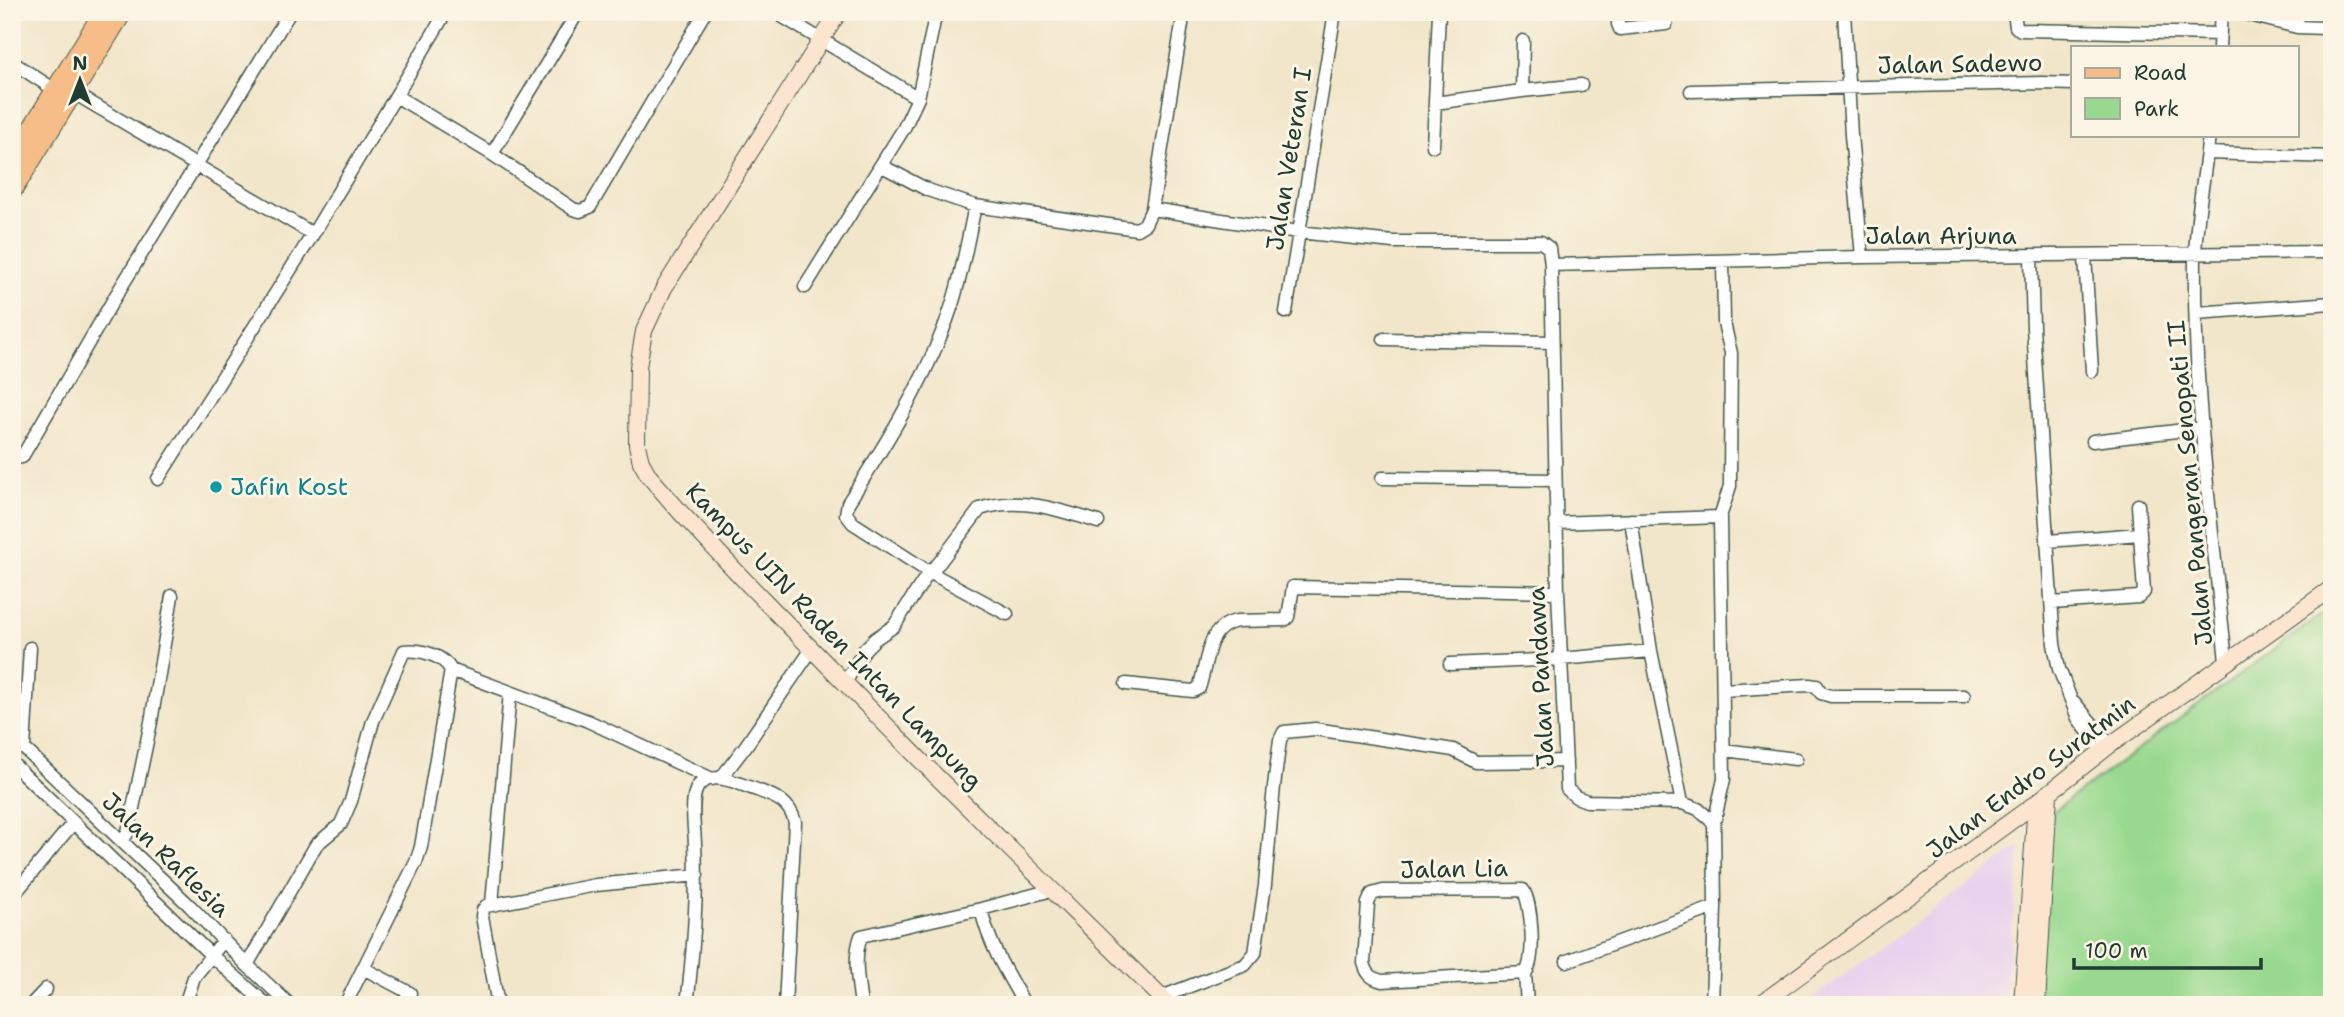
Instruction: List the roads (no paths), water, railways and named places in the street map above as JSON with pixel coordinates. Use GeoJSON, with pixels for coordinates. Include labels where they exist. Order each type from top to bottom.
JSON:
{"type":"FeatureCollection","features":[{"type":"Feature","properties":{"kind":"main road"},"geometry":{"type":"LineString","coordinates":[[100,17],[99,29],[106,30],[120,12]]}},
{"type":"Feature","properties":{"kind":"main road"},"geometry":{"type":"LineString","coordinates":[[12,192],[101,49],[120,12]]}},
{"type":"Feature","properties":{"kind":"main road"},"geometry":{"type":"LineString","coordinates":[[12,160],[100,17]]}},
{"type":"Feature","properties":{"kind":"main road"},"geometry":{"type":"LineString","coordinates":[[66,72],[76,64],[91,41],[97,41],[101,49]]}},
{"type":"Feature","properties":{"kind":"street"},"geometry":{"type":"LineString","coordinates":[[12,458],[22,457],[115,297],[290,12]]}},
{"type":"Feature","properties":{"kind":"street"},"geometry":{"type":"LineString","coordinates":[[158,479],[313,234],[446,12]]}},
{"type":"Feature","properties":{"kind":"street"},"geometry":{"type":"LineString","coordinates":[[492,155],[578,12]]}},
{"type":"Feature","properties":{"kind":"street"},"geometry":{"type":"LineString","coordinates":[[396,96],[580,211],[590,207],[705,12]]}},
{"type":"Feature","properties":{"kind":"street"},"geometry":{"type":"LineString","coordinates":[[775,12],[918,98]]}},
{"type":"Feature","properties":{"kind":"street","name":"Kampus UIN Raden Intan Lampung"},"geometry":{"type":"LineString","coordinates":[[839,12],[664,288],[644,331],[638,368],[637,445],[641,462],[649,476],[681,513],[845,683],[1165,1001]]}},
{"type":"Feature","properties":{"kind":"street"},"geometry":{"type":"LineString","coordinates":[[805,286],[904,128],[918,98],[936,12]]}},
{"type":"Feature","properties":{"kind":"street"},"geometry":{"type":"LineString","coordinates":[[882,166],[928,190],[975,206],[1137,229],[1145,224],[1152,209],[1184,12]]}},
{"type":"Feature","properties":{"kind":"street","name":"Jalan Veteran I"},"geometry":{"type":"LineString","coordinates":[[1286,312],[1335,12]]}},
{"type":"Feature","properties":{"kind":"street"},"geometry":{"type":"LineString","coordinates":[[1433,146],[1439,12]]}},
{"type":"Feature","properties":{"kind":"street"},"geometry":{"type":"LineString","coordinates":[[1618,12],[1620,29],[1666,24],[1670,12]]}},
{"type":"Feature","properties":{"kind":"street"},"geometry":{"type":"LineString","coordinates":[[1843,12],[1862,257]]}},
{"type":"Feature","properties":{"kind":"street"},"geometry":{"type":"LineString","coordinates":[[2014,12],[2016,27],[2021,30],[2219,41],[2221,12]]}},
{"type":"Feature","properties":{"kind":"street"},"geometry":{"type":"LineString","coordinates":[[2238,12],[2297,27],[2326,28],[2332,32]]}},
{"type":"Feature","properties":{"kind":"street"},"geometry":{"type":"LineString","coordinates":[[2297,27],[2298,12]]}},
{"type":"Feature","properties":{"kind":"street"},"geometry":{"type":"LineString","coordinates":[[1522,90],[1523,41]]}},
{"type":"Feature","properties":{"kind":"street"},"geometry":{"type":"LineString","coordinates":[[12,62],[55,90]]}},
{"type":"Feature","properties":{"kind":"street","name":"Jalan Sadewo"},"geometry":{"type":"LineString","coordinates":[[1691,91],[2071,84]]}},
{"type":"Feature","properties":{"kind":"street"},"geometry":{"type":"LineString","coordinates":[[1435,103],[1522,90],[1581,85]]}},
{"type":"Feature","properties":{"kind":"street"},"geometry":{"type":"LineString","coordinates":[[74,93],[313,234]]}},
{"type":"Feature","properties":{"kind":"street","name":"Jalan Pangeran Senopati II"},"geometry":{"type":"LineString","coordinates":[[2209,136],[2195,255],[2196,313],[2201,428],[2226,661]]}},
{"type":"Feature","properties":{"kind":"street"},"geometry":{"type":"LineString","coordinates":[[2207,153],[2332,157]]}},
{"type":"Feature","properties":{"kind":"street"},"geometry":{"type":"LineString","coordinates":[[975,206],[955,296],[943,331],[907,405],[846,509],[848,519],[929,572],[1007,614]]}},
{"type":"Feature","properties":{"kind":"street"},"geometry":{"type":"LineString","coordinates":[[1152,209],[1298,232],[1393,242],[1541,242],[1549,248],[1551,265]]}},
{"type":"Feature","properties":{"kind":"street","name":"Jalan Arjuna"},"geometry":{"type":"LineString","coordinates":[[1551,265],[1862,257],[2332,252]]}},
{"type":"Feature","properties":{"kind":"street"},"geometry":{"type":"LineString","coordinates":[[2085,256],[2092,371]]}},
{"type":"Feature","properties":{"kind":"street"},"geometry":{"type":"LineString","coordinates":[[2031,257],[2033,328],[2054,645],[2059,669],[2071,699],[2086,714],[2106,748]]}},
{"type":"Feature","properties":{"kind":"street"},"geometry":{"type":"LineString","coordinates":[[1712,1005],[1714,823],[1724,779],[1720,517],[1730,486],[1731,353],[1724,323],[1723,262]]}},
{"type":"Feature","properties":{"kind":"street","name":"Jalan Pandawa"},"geometry":{"type":"LineString","coordinates":[[1551,265],[1558,592],[1567,789],[1576,797],[1600,802],[1682,803]]}},
{"type":"Feature","properties":{"kind":"street"},"geometry":{"type":"LineString","coordinates":[[2196,313],[2332,303]]}},
{"type":"Feature","properties":{"kind":"street"},"geometry":{"type":"LineString","coordinates":[[1384,339],[1551,342]]}},
{"type":"Feature","properties":{"kind":"street"},"geometry":{"type":"LineString","coordinates":[[2093,441],[2201,428]]}},
{"type":"Feature","properties":{"kind":"street"},"geometry":{"type":"LineString","coordinates":[[1382,478],[1555,480]]}},
{"type":"Feature","properties":{"kind":"street"},"geometry":{"type":"LineString","coordinates":[[845,683],[865,649],[894,626],[929,572],[939,564],[980,509],[1005,504],[1043,506],[1098,522]]}},
{"type":"Feature","properties":{"kind":"street"},"geometry":{"type":"LineString","coordinates":[[2052,603],[2142,595],[2144,592],[2138,505]]}},
{"type":"Feature","properties":{"kind":"street"},"geometry":{"type":"LineString","coordinates":[[1556,523],[1720,517]]}},
{"type":"Feature","properties":{"kind":"street"},"geometry":{"type":"LineString","coordinates":[[1632,520],[1651,651],[1682,803],[1698,809],[1714,823]]}},
{"type":"Feature","properties":{"kind":"street"},"geometry":{"type":"LineString","coordinates":[[2048,541],[2140,534]]}},
{"type":"Feature","properties":{"kind":"street"},"geometry":{"type":"LineString","coordinates":[[1126,684],[1193,691],[1199,688],[1215,632],[1229,622],[1285,620],[1288,617],[1293,587],[1558,592]]}},
{"type":"Feature","properties":{"kind":"street","name":"Jalan Endro Suratmin"},"geometry":{"type":"LineString","coordinates":[[1759,1005],[2043,798],[2106,748],[2332,588]]}},
{"type":"Feature","properties":{"kind":"street"},"geometry":{"type":"LineString","coordinates":[[122,842],[128,832],[151,722],[172,597]]}},
{"type":"Feature","properties":{"kind":"street"},"geometry":{"type":"LineString","coordinates":[[24,748],[30,648]]}},
{"type":"Feature","properties":{"kind":"street"},"geometry":{"type":"LineString","coordinates":[[687,1005],[697,875],[695,790],[702,781],[716,778],[746,747],[812,649]]}},
{"type":"Feature","properties":{"kind":"street"},"geometry":{"type":"LineString","coordinates":[[247,965],[316,845],[341,824],[351,801],[373,721],[400,657],[407,650],[423,652],[441,659],[452,670],[588,721],[716,778],[776,797],[786,803],[795,822],[785,1005]]}},
{"type":"Feature","properties":{"kind":"street"},"geometry":{"type":"LineString","coordinates":[[1450,664],[1561,659],[1651,651]]}},
{"type":"Feature","properties":{"kind":"street"},"geometry":{"type":"LineString","coordinates":[[345,1005],[421,847],[452,670]]}},
{"type":"Feature","properties":{"kind":"street"},"geometry":{"type":"LineString","coordinates":[[1723,690],[1809,685],[1817,686],[1821,693],[1831,696],[1964,696]]}},
{"type":"Feature","properties":{"kind":"street"},"geometry":{"type":"LineString","coordinates":[[492,904],[510,692]]}},
{"type":"Feature","properties":{"kind":"street"},"geometry":{"type":"LineString","coordinates":[[1165,1001],[1245,965],[1255,953],[1280,740],[1284,733],[1315,729],[1441,748],[1453,750],[1476,762],[1566,761]]}},
{"type":"Feature","properties":{"kind":"street","name":"Jalan Raflesia"},"geometry":{"type":"LineString","coordinates":[[12,737],[290,1005]]}},
{"type":"Feature","properties":{"kind":"street"},"geometry":{"type":"LineString","coordinates":[[1724,750],[1796,759]]}},
{"type":"Feature","properties":{"kind":"street","name":"Jalan Raflesia"},"geometry":{"type":"LineString","coordinates":[[12,763],[267,1005]]}},
{"type":"Feature","properties":{"kind":"street"},"geometry":{"type":"LineString","coordinates":[[2022,1005],[2043,798]]}},
{"type":"Feature","properties":{"kind":"street"},"geometry":{"type":"LineString","coordinates":[[2037,1005],[2043,798]]}},
{"type":"Feature","properties":{"kind":"street"},"geometry":{"type":"LineString","coordinates":[[12,897],[73,823]]}},
{"type":"Feature","properties":{"kind":"street"},"geometry":{"type":"LineString","coordinates":[[498,1005],[482,916],[483,910],[492,904],[596,885],[697,875]]}},
{"type":"Feature","properties":{"kind":"street"},"geometry":{"type":"LineString","coordinates":[[861,1005],[857,967],[861,936],[1052,890]]}},
{"type":"Feature","properties":{"kind":"street","name":"Jalan Lia"},"geometry":{"type":"LineString","coordinates":[[1523,890],[1529,915],[1532,957],[1528,970],[1524,973],[1382,981],[1372,978],[1366,972],[1364,963],[1368,903],[1372,894],[1383,891],[1523,890]]}},
{"type":"Feature","properties":{"kind":"street"},"geometry":{"type":"LineString","coordinates":[[1567,961],[1715,907]]}},
{"type":"Feature","properties":{"kind":"street"},"geometry":{"type":"LineString","coordinates":[[981,909],[996,953],[1025,1005]]}},
{"type":"Feature","properties":{"kind":"street"},"geometry":{"type":"LineString","coordinates":[[185,1005],[194,977],[223,941]]}},
{"type":"Feature","properties":{"kind":"street"},"geometry":{"type":"LineString","coordinates":[[363,968],[410,993]]}},
{"type":"Feature","properties":{"kind":"street","name":"Jalan Lia"},"geometry":{"type":"LineString","coordinates":[[1524,973],[1527,1005]]}},
{"type":"Feature","properties":{"kind":"street"},"geometry":{"type":"LineString","coordinates":[[31,1005],[46,989]]}},
{"type":"Feature","properties":{"kind":"place","name":"Jafin Kost"},"geometry":{"type":"Point","coordinates":[216,487]}}]}
